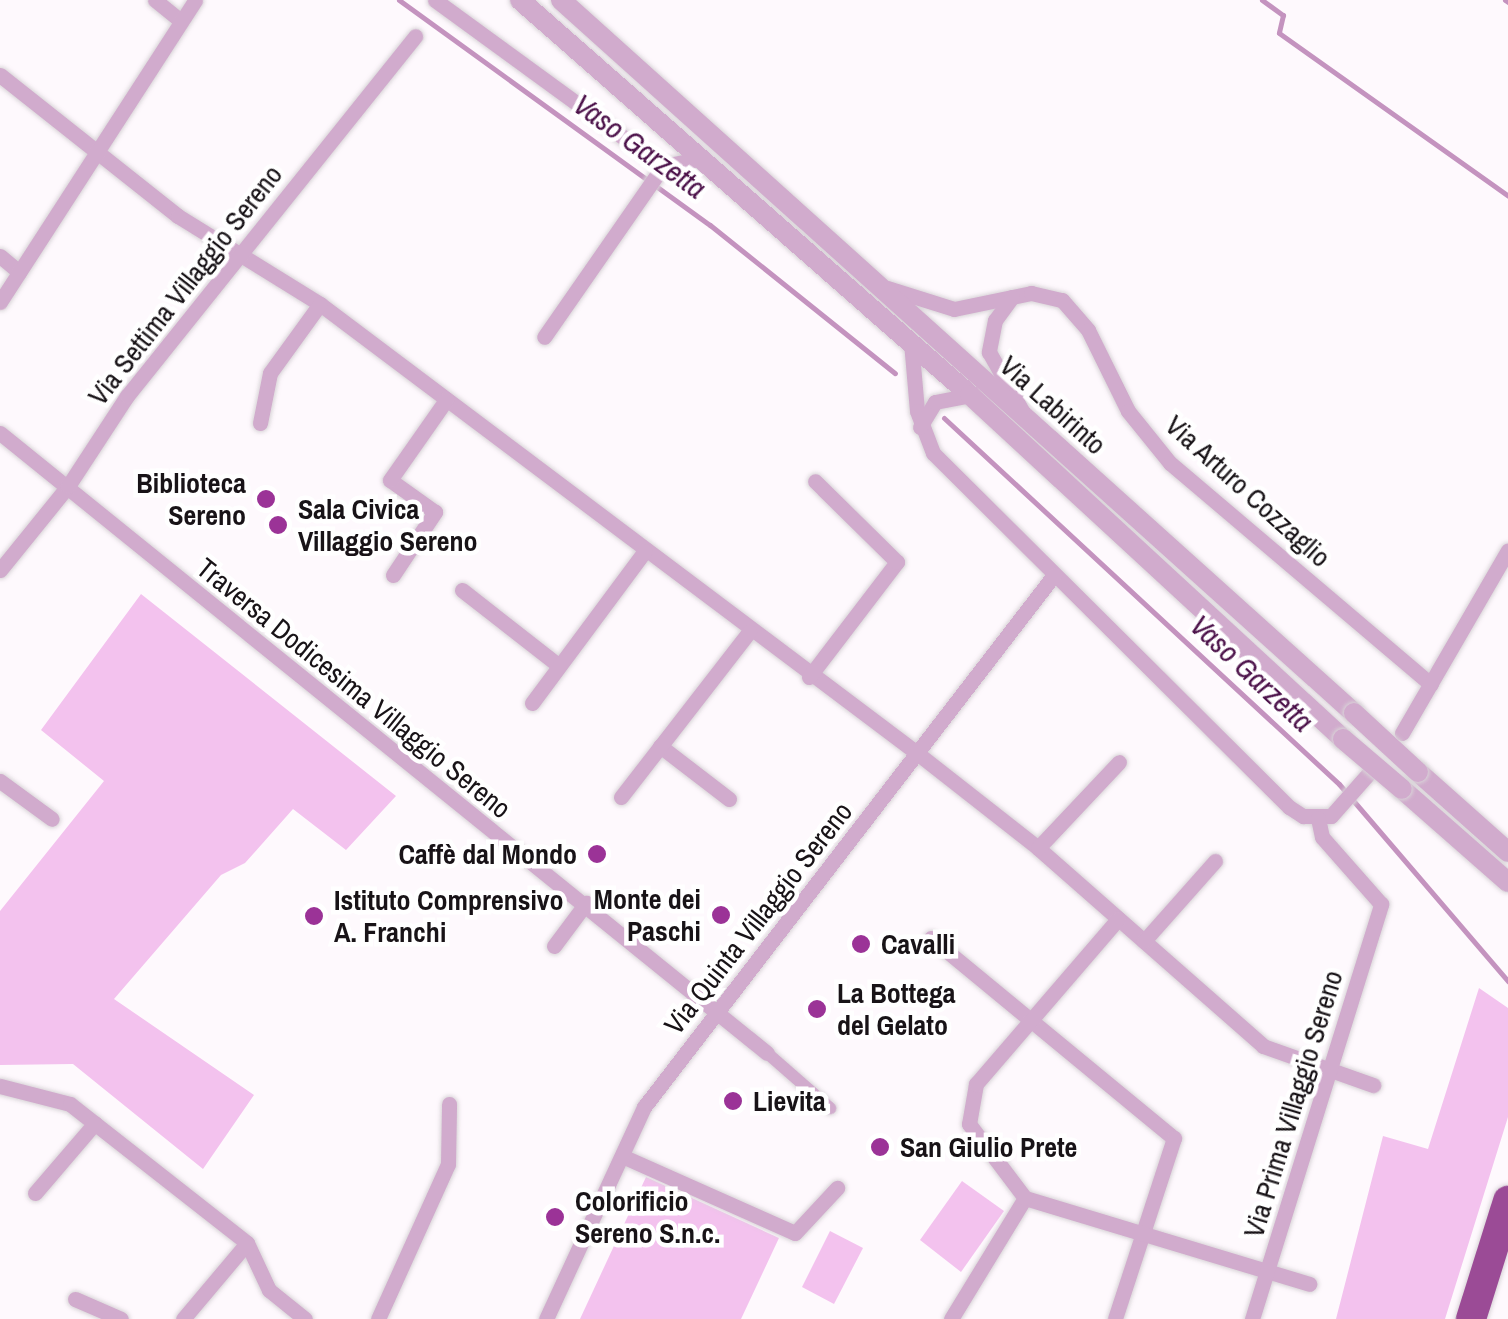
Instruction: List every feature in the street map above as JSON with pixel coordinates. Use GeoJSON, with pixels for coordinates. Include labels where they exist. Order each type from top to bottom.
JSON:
{"type":"FeatureCollection","features":[{"type":"Feature","properties":{"kind":"highway"},"geometry":{"type":"LineString","coordinates":[[1471,1319],[1508,1201]]}},
{"type":"Feature","properties":{"kind":"street"},"geometry":{"type":"LineString","coordinates":[[155,0],[181,21]]}},
{"type":"Feature","properties":{"kind":"street"},"geometry":{"type":"LineString","coordinates":[[0,302],[195,0]]}},
{"type":"Feature","properties":{"kind":"street"},"geometry":{"type":"LineString","coordinates":[[436,0],[656,177]]}},
{"type":"Feature","properties":{"kind":"street","name":"Via Labirinto"},"geometry":{"type":"LineString","coordinates":[[520,0],[970,395],[1344,739],[1508,882]]}},
{"type":"Feature","properties":{"kind":"street","name":"Via Labirinto"},"geometry":{"type":"LineString","coordinates":[[561,0],[1508,852]]}},
{"type":"Feature","properties":{"kind":"street","name":"Via Settima Villaggio Sereno"},"geometry":{"type":"LineString","coordinates":[[0,570],[68,486],[127,396],[415,36]]}},
{"type":"Feature","properties":{"kind":"street"},"geometry":{"type":"LineString","coordinates":[[0,75],[178,216],[320,304],[748,632],[917,753],[1038,848],[1263,1046],[1372,1085]]}},
{"type":"Feature","properties":{"kind":"street"},"geometry":{"type":"LineString","coordinates":[[544,337],[656,177],[699,159]]}},
{"type":"Feature","properties":{"kind":"street"},"geometry":{"type":"LineString","coordinates":[[0,256],[19,272]]}},
{"type":"Feature","properties":{"kind":"street","name":"Via Arturo Cozzaglio"},"geometry":{"type":"LineString","coordinates":[[881,286],[954,309],[1047,294],[1076,312],[1128,410],[1170,463],[1432,684]]}},
{"type":"Feature","properties":{"kind":"street"},"geometry":{"type":"LineString","coordinates":[[1012,297],[995,320],[989,352],[1025,417]]}},
{"type":"Feature","properties":{"kind":"street"},"geometry":{"type":"LineString","coordinates":[[260,423],[270,372],[320,304]]}},
{"type":"Feature","properties":{"kind":"street"},"geometry":{"type":"LineString","coordinates":[[910,342],[920,427],[933,452],[1288,807],[1318,818],[1345,806],[1369,773]]}},
{"type":"Feature","properties":{"kind":"street","name":"Via Labirinto"},"geometry":{"type":"LineString","coordinates":[[920,427],[935,402],[970,395]]}},
{"type":"Feature","properties":{"kind":"street"},"geometry":{"type":"LineString","coordinates":[[393,575],[434,512],[390,480],[446,400]]}},
{"type":"Feature","properties":{"kind":"street","name":"Traversa Dodicesima Villaggio Sereno"},"geometry":{"type":"LineString","coordinates":[[0,434],[719,1010],[830,1108]]}},
{"type":"Feature","properties":{"kind":"street"},"geometry":{"type":"LineString","coordinates":[[809,677],[896,562],[815,480]]}},
{"type":"Feature","properties":{"kind":"street"},"geometry":{"type":"LineString","coordinates":[[1402,733],[1508,550]]}},
{"type":"Feature","properties":{"kind":"street"},"geometry":{"type":"LineString","coordinates":[[532,703],[645,551]]}},
{"type":"Feature","properties":{"kind":"street","name":"Via Quinta Villaggio Sereno"},"geometry":{"type":"LineString","coordinates":[[546,1319],[644,1106],[1054,575]]}},
{"type":"Feature","properties":{"kind":"street"},"geometry":{"type":"LineString","coordinates":[[462,590],[558,665]]}},
{"type":"Feature","properties":{"kind":"street"},"geometry":{"type":"LineString","coordinates":[[620,797],[748,632]]}},
{"type":"Feature","properties":{"kind":"street"},"geometry":{"type":"LineString","coordinates":[[660,746],[729,799]]}},
{"type":"Feature","properties":{"kind":"street"},"geometry":{"type":"LineString","coordinates":[[1038,848],[1120,762]]}},
{"type":"Feature","properties":{"kind":"street"},"geometry":{"type":"LineString","coordinates":[[0,781],[52,820]]}},
{"type":"Feature","properties":{"kind":"street","name":"Via Prima Villaggio Sereno"},"geometry":{"type":"LineString","coordinates":[[1252,1319],[1381,904],[1322,837],[1318,818]]}},
{"type":"Feature","properties":{"kind":"street"},"geometry":{"type":"LineString","coordinates":[[1144,941],[1216,861]]}},
{"type":"Feature","properties":{"kind":"street"},"geometry":{"type":"LineString","coordinates":[[554,946],[586,902]]}},
{"type":"Feature","properties":{"kind":"street"},"geometry":{"type":"LineString","coordinates":[[1118,919],[976,1084],[968,1106],[976,1139],[1025,1198],[1309,1284]]}},
{"type":"Feature","properties":{"kind":"street"},"geometry":{"type":"LineString","coordinates":[[931,938],[1034,1018],[1174,1138],[1115,1319]]}},
{"type":"Feature","properties":{"kind":"street"},"geometry":{"type":"LineString","coordinates":[[0,1086],[70,1104],[247,1243],[269,1290],[305,1319]]}},
{"type":"Feature","properties":{"kind":"street"},"geometry":{"type":"LineString","coordinates":[[378,1319],[448,1164],[448,1104]]}},
{"type":"Feature","properties":{"kind":"street"},"geometry":{"type":"LineString","coordinates":[[36,1193],[94,1123]]}},
{"type":"Feature","properties":{"kind":"street"},"geometry":{"type":"LineString","coordinates":[[622,1156],[795,1233],[837,1188]]}},
{"type":"Feature","properties":{"kind":"street"},"geometry":{"type":"LineString","coordinates":[[951,1319],[1025,1198]]}},
{"type":"Feature","properties":{"kind":"street"},"geometry":{"type":"LineString","coordinates":[[183,1319],[247,1243]]}},
{"type":"Feature","properties":{"kind":"street"},"geometry":{"type":"LineString","coordinates":[[75,1299],[121,1319]]}},
{"type":"Feature","properties":{"kind":"shaded area"},"geometry":{"type":"Polygon","coordinates":[[[141,594],[396,796],[346,850],[293,809],[245,863],[221,875],[114,999],[254,1095],[203,1169],[73,1064],[0,1065],[0,911],[104,781],[41,730],[141,594]]]}},
{"type":"Feature","properties":{"kind":"shaded area"},"geometry":{"type":"Polygon","coordinates":[[[1479,988],[1508,1008],[1508,1117],[1445,1319],[1336,1319],[1383,1136],[1428,1149],[1479,988]]]}},
{"type":"Feature","properties":{"kind":"shaded area"},"geometry":{"type":"Polygon","coordinates":[[[646,1177],[779,1238],[741,1319],[580,1319],[646,1177]]]}},
{"type":"Feature","properties":{"kind":"shaded area"},"geometry":{"type":"Polygon","coordinates":[[[962,1181],[1004,1211],[961,1272],[920,1240],[962,1181]]]}},
{"type":"Feature","properties":{"kind":"shaded area"},"geometry":{"type":"Polygon","coordinates":[[[830,1231],[863,1248],[834,1304],[802,1287],[830,1231]]]}},
{"type":"Feature","properties":{"kind":"waterway","name":"Vaso Garzetta"},"geometry":{"type":"LineString","coordinates":[[399,0],[710,225],[895,373]]}},
{"type":"Feature","properties":{"kind":"waterway"},"geometry":{"type":"LineString","coordinates":[[1262,0],[1283,15],[1279,33],[1508,196]]}},
{"type":"Feature","properties":{"kind":"waterway","name":"Vaso Garzetta"},"geometry":{"type":"LineString","coordinates":[[944,418],[1339,784],[1508,981]]}},
{"type":"Feature","properties":{"kind":"place","name":"Biblioteca Sereno"},"geometry":{"type":"Point","coordinates":[266,499]}},
{"type":"Feature","properties":{"kind":"place","name":"Sala Civica Villaggio Sereno"},"geometry":{"type":"Point","coordinates":[278,525]}},
{"type":"Feature","properties":{"kind":"place","name":"Caffè dal Mondo"},"geometry":{"type":"Point","coordinates":[597,854]}},
{"type":"Feature","properties":{"kind":"place","name":"Monte dei Paschi"},"geometry":{"type":"Point","coordinates":[721,915]}},
{"type":"Feature","properties":{"kind":"place","name":"Istituto Comprensivo A. Franchi"},"geometry":{"type":"Point","coordinates":[314,916]}},
{"type":"Feature","properties":{"kind":"place","name":"Cavalli"},"geometry":{"type":"Point","coordinates":[861,944]}},
{"type":"Feature","properties":{"kind":"place","name":"La Bottega del Gelato"},"geometry":{"type":"Point","coordinates":[817,1009]}},
{"type":"Feature","properties":{"kind":"place","name":"Lievita"},"geometry":{"type":"Point","coordinates":[733,1101]}},
{"type":"Feature","properties":{"kind":"place","name":"San Giulio Prete"},"geometry":{"type":"Point","coordinates":[880,1147]}},
{"type":"Feature","properties":{"kind":"place","name":"Colorificio Sereno S.n.c."},"geometry":{"type":"Point","coordinates":[555,1217]}}]}
